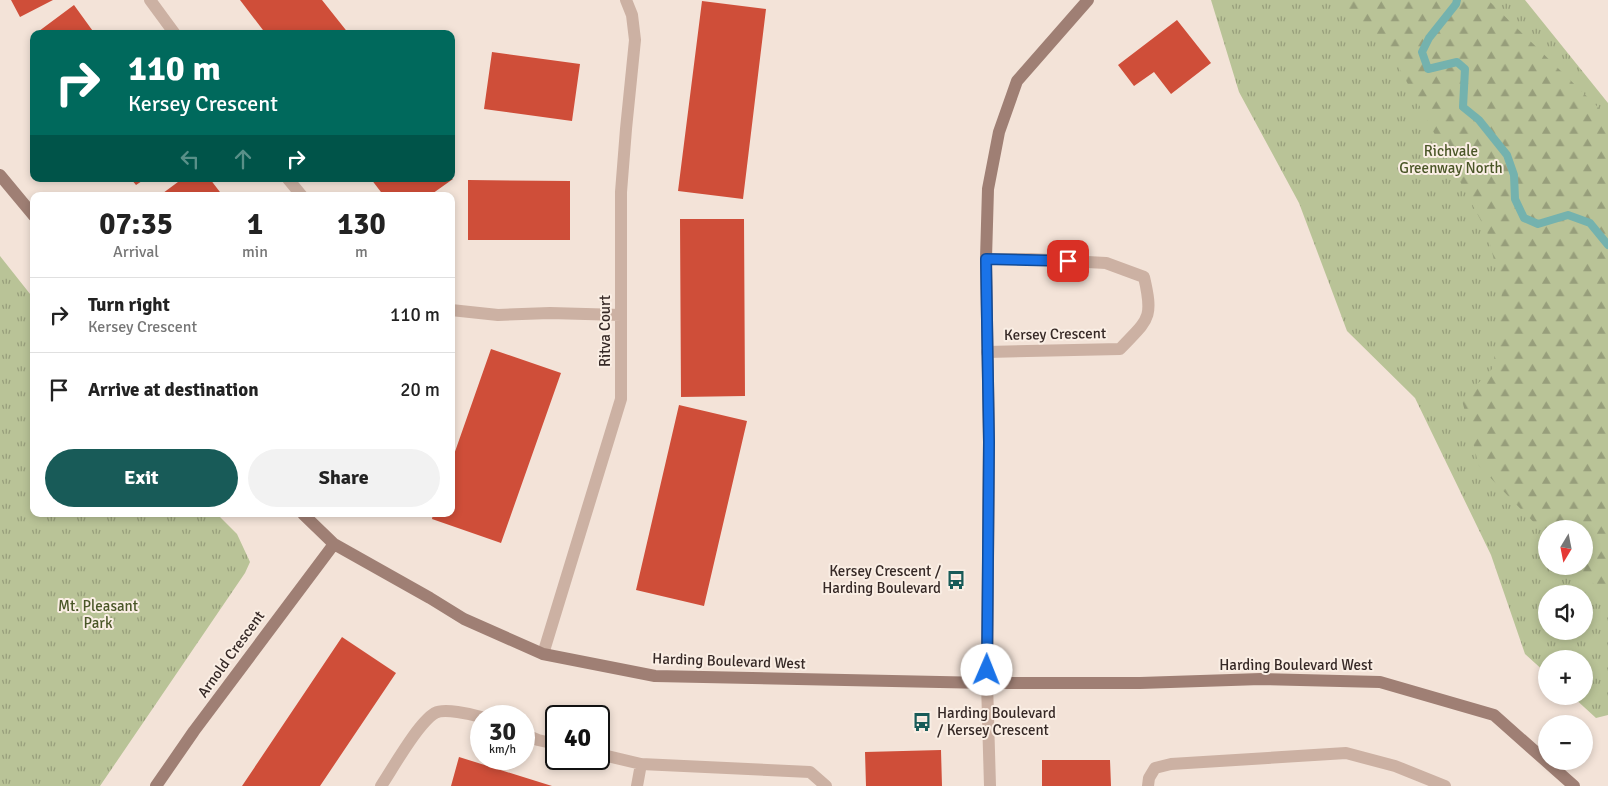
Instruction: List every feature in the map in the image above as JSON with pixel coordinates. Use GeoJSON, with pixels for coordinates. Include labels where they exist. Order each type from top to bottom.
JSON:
{"type":"FeatureCollection","features":[{"type":"Feature","properties":{"kind":"street"},"geometry":{"type":"LineString","coordinates":[[150,0],[172,30]]}},
{"type":"Feature","properties":{"kind":"street","name":"Ritva Court"},"geometry":{"type":"LineString","coordinates":[[543,654],[621,399],[621,192],[635,40],[632,15],[626,0]]}},
{"type":"Feature","properties":{"kind":"street","name":"Kersey Crescent"},"geometry":{"type":"LineString","coordinates":[[987,683],[989,442],[986,259],[988,188],[999,132],[1017,82],[1088,0]]}},
{"type":"Feature","properties":{"kind":"street"},"geometry":{"type":"LineString","coordinates":[[0,175],[30,211]]}},
{"type":"Feature","properties":{"kind":"street"},"geometry":{"type":"LineString","coordinates":[[290,182],[299,192]]}},
{"type":"Feature","properties":{"kind":"street","name":"Kersey Crescent"},"geometry":{"type":"LineString","coordinates":[[986,259],[1106,263],[1144,277],[1150,302],[1146,322],[1120,349],[987,352]]}},
{"type":"Feature","properties":{"kind":"street"},"geometry":{"type":"LineString","coordinates":[[455,310],[498,315],[550,313],[621,315]]}},
{"type":"Feature","properties":{"kind":"street","name":"Harding Boulevard West"},"geometry":{"type":"LineString","coordinates":[[306,517],[334,544],[464,619],[543,654],[655,676],[987,683],[1140,683],[1260,679],[1380,682],[1494,715],[1574,786]]}},
{"type":"Feature","properties":{"kind":"street","name":"Arnold Crescent"},"geometry":{"type":"LineString","coordinates":[[156,786],[206,715],[334,544]]}},
{"type":"Feature","properties":{"kind":"street"},"geometry":{"type":"LineString","coordinates":[[987,683],[990,786]]}},
{"type":"Feature","properties":{"kind":"street"},"geometry":{"type":"LineString","coordinates":[[381,786],[422,725],[436,712],[452,711],[470,715]]}},
{"type":"Feature","properties":{"kind":"street"},"geometry":{"type":"LineString","coordinates":[[1148,786],[1149,778],[1155,768],[1171,764],[1346,754],[1395,766],[1445,786]]}},
{"type":"Feature","properties":{"kind":"street"},"geometry":{"type":"LineString","coordinates":[[610,757],[641,764],[810,772],[826,786]]}},
{"type":"Feature","properties":{"kind":"street"},"geometry":{"type":"LineString","coordinates":[[637,786],[641,764]]}},
{"type":"Feature","properties":{"kind":"green space","name":"Richvale Greenway North"},"geometry":{"type":"Polygon","coordinates":[[[1211,0],[1525,0],[1608,103],[1608,715],[1596,718],[1582,705],[1593,705],[1593,650],[1538,650],[1538,666],[1525,654],[1491,555],[1415,398],[1347,331],[1299,203],[1239,92],[1211,0]]]}},
{"type":"Feature","properties":{"kind":"green space"},"geometry":{"type":"Polygon","coordinates":[[[1337,0],[1488,0],[1608,117],[1608,599],[1585,575],[1593,575],[1593,520],[1538,520],[1538,527],[1479,466],[1462,400],[1493,368],[1502,292],[1487,232],[1387,45],[1337,0]]]}},
{"type":"Feature","properties":{"kind":"green space","name":"Mt. Pleasant Park"},"geometry":{"type":"Polygon","coordinates":[[[0,256],[30,294],[30,517],[220,517],[237,534],[250,562],[245,573],[100,786],[0,786],[0,256]]]}},
{"type":"Feature","properties":{"kind":"building"},"geometry":{"type":"Polygon","coordinates":[[[11,0],[53,0],[20,17],[11,0]]]}},
{"type":"Feature","properties":{"kind":"building"},"geometry":{"type":"Polygon","coordinates":[[[240,0],[322,0],[346,30],[263,30],[240,0]]]}},
{"type":"Feature","properties":{"kind":"building"},"geometry":{"type":"Polygon","coordinates":[[[702,1],[766,9],[743,199],[678,191],[702,1]]]}},
{"type":"Feature","properties":{"kind":"building"},"geometry":{"type":"Polygon","coordinates":[[[74,5],[92,30],[40,30],[74,5]]]}},
{"type":"Feature","properties":{"kind":"building"},"geometry":{"type":"Polygon","coordinates":[[[1177,20],[1211,63],[1171,94],[1154,72],[1134,86],[1118,65],[1177,20]]]}},
{"type":"Feature","properties":{"kind":"building"},"geometry":{"type":"Polygon","coordinates":[[[492,52],[580,64],[572,121],[484,109],[492,52]]]}},
{"type":"Feature","properties":{"kind":"building"},"geometry":{"type":"Polygon","coordinates":[[[468,180],[570,181],[570,240],[468,240],[468,180]]]}},
{"type":"Feature","properties":{"kind":"building"},"geometry":{"type":"Polygon","coordinates":[[[178,182],[212,182],[220,192],[164,192],[178,182]]]}},
{"type":"Feature","properties":{"kind":"building"},"geometry":{"type":"Polygon","coordinates":[[[373,182],[449,182],[435,192],[381,192],[373,182]]]}},
{"type":"Feature","properties":{"kind":"building"},"geometry":{"type":"Polygon","coordinates":[[[680,219],[744,219],[745,396],[681,397],[680,219]]]}},
{"type":"Feature","properties":{"kind":"building"},"geometry":{"type":"Polygon","coordinates":[[[491,349],[561,373],[501,543],[432,519],[432,517],[455,517],[455,452],[491,349]]]}},
{"type":"Feature","properties":{"kind":"building"},"geometry":{"type":"Polygon","coordinates":[[[679,405],[747,421],[704,606],[636,590],[679,405]]]}},
{"type":"Feature","properties":{"kind":"building"},"geometry":{"type":"Polygon","coordinates":[[[342,637],[396,673],[320,786],[242,786],[342,637]]]}},
{"type":"Feature","properties":{"kind":"building"},"geometry":{"type":"Polygon","coordinates":[[[941,750],[942,786],[866,786],[865,752],[941,750]]]}},
{"type":"Feature","properties":{"kind":"building"},"geometry":{"type":"Polygon","coordinates":[[[459,757],[470,760],[470,770],[501,770],[552,786],[451,786],[459,757]]]}},
{"type":"Feature","properties":{"kind":"building"},"geometry":{"type":"Polygon","coordinates":[[[1042,760],[1110,760],[1111,786],[1042,786],[1042,760]]]}},
{"type":"Feature","properties":{"kind":"waterway"},"geometry":{"type":"LineString","coordinates":[[1457,0],[1456,4],[1429,38],[1422,52],[1428,69],[1457,62],[1465,69],[1463,107],[1479,120],[1507,155],[1514,175],[1515,199],[1524,218],[1538,224],[1568,215],[1590,223],[1608,245]]}},
{"type":"Feature","properties":{"kind":"place","name":"Kersey Crescent / Harding Boulevard"},"geometry":{"type":"Point","coordinates":[956,580]}},
{"type":"Feature","properties":{"kind":"place","name":"Harding Boulevard / Kersey Crescent"},"geometry":{"type":"Point","coordinates":[922,722]}},
{"type":"Feature","properties":{"kind":"route"},"geometry":{"type":"LineString","coordinates":[[987,670],[989,442],[986,259],[1068,261]]}}]}
